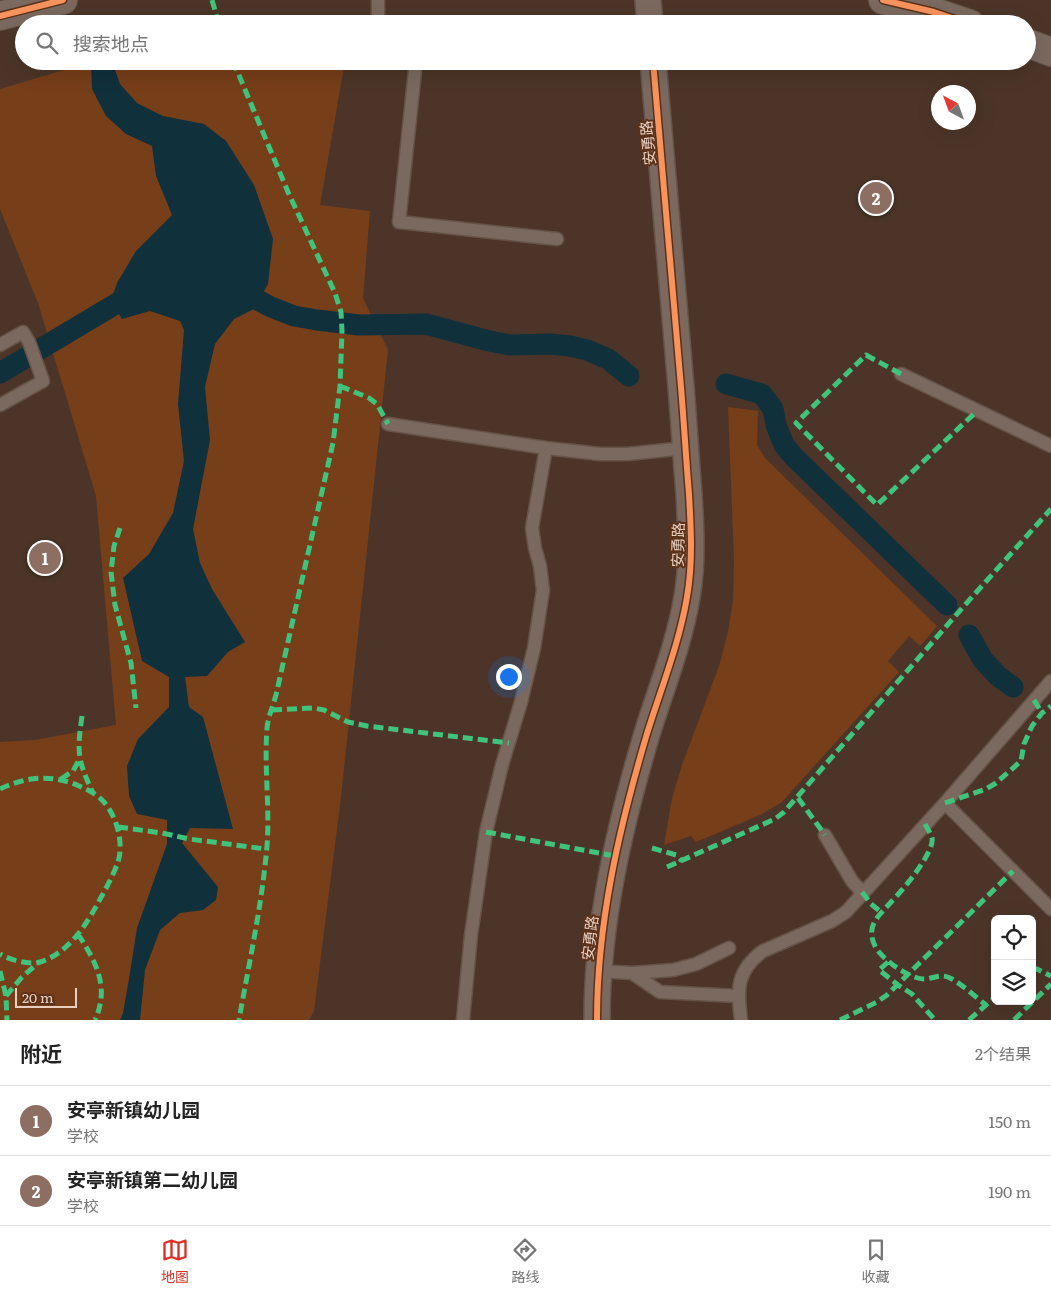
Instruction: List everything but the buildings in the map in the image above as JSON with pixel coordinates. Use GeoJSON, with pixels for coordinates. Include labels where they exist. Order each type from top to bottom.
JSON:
{"type":"FeatureCollection","features":[{"type":"Feature","properties":{"kind":"street"},"geometry":{"type":"LineString","coordinates":[[0,16],[63,0]]}},
{"type":"Feature","properties":{"kind":"street"},"geometry":{"type":"LineString","coordinates":[[648,0],[649,15]]}},
{"type":"Feature","properties":{"kind":"street"},"geometry":{"type":"LineString","coordinates":[[883,0],[943,15]]}},
{"type":"Feature","properties":{"kind":"street"},"geometry":{"type":"LineString","coordinates":[[1036,46],[1051,52]]}},
{"type":"Feature","properties":{"kind":"street","name":"安勇路"},"geometry":{"type":"LineString","coordinates":[[597,1020],[598,971],[610,881],[624,815],[670,665],[687,597],[692,543],[686,448],[654,70]]}},
{"type":"Feature","properties":{"kind":"lane"},"geometry":{"type":"LineString","coordinates":[[378,0],[378,15]]}},
{"type":"Feature","properties":{"kind":"lane"},"geometry":{"type":"LineString","coordinates":[[415,70],[398,222],[557,239]]}},
{"type":"Feature","properties":{"kind":"lane"},"geometry":{"type":"LineString","coordinates":[[0,346],[23,332],[29,342],[43,380],[0,405]]}},
{"type":"Feature","properties":{"kind":"lane"},"geometry":{"type":"LineString","coordinates":[[902,374],[1051,446]]}},
{"type":"Feature","properties":{"kind":"lane"},"geometry":{"type":"LineString","coordinates":[[388,424],[546,448],[600,454],[627,454],[686,448]]}},
{"type":"Feature","properties":{"kind":"lane"},"geometry":{"type":"LineString","coordinates":[[463,1020],[471,935],[486,832],[534,648],[543,590],[532,528],[546,448]]}},
{"type":"Feature","properties":{"kind":"lane"},"geometry":{"type":"LineString","coordinates":[[741,1020],[738,996],[739,984],[743,972],[754,958],[763,951],[832,921],[846,912],[862,892],[946,802],[1051,681]]}},
{"type":"Feature","properties":{"kind":"lane"},"geometry":{"type":"LineString","coordinates":[[946,802],[1051,909]]}},
{"type":"Feature","properties":{"kind":"lane"},"geometry":{"type":"LineString","coordinates":[[825,835],[852,881],[862,892]]}},
{"type":"Feature","properties":{"kind":"lane"},"geometry":{"type":"LineString","coordinates":[[598,971],[632,973],[681,969],[729,948]]}},
{"type":"Feature","properties":{"kind":"lane"},"geometry":{"type":"LineString","coordinates":[[632,973],[660,992],[738,996]]}},
{"type":"Feature","properties":{"kind":"shaded area"},"geometry":{"type":"Polygon","coordinates":[[[64,70],[343,70],[320,205],[370,211],[363,298],[388,350],[341,797],[314,1011],[309,1020],[0,1020],[0,742],[35,740],[116,725],[96,496],[38,303],[0,209],[0,89],[64,70]]]}},
{"type":"Feature","properties":{"kind":"shaded area"},"geometry":{"type":"Polygon","coordinates":[[[728,407],[758,411],[757,445],[765,458],[937,626],[920,646],[909,636],[888,661],[899,672],[781,803],[760,815],[696,842],[691,836],[664,845],[672,798],[682,765],[719,666],[728,632],[733,600],[734,561],[728,407]]]}},
{"type":"Feature","properties":{"kind":"water"},"geometry":{"type":"Polygon","coordinates":[[[91,70],[115,70],[120,84],[137,103],[163,116],[204,124],[226,141],[254,185],[273,239],[268,284],[254,309],[234,319],[215,344],[205,387],[210,440],[193,529],[200,563],[212,589],[245,642],[228,652],[207,676],[185,677],[189,707],[203,717],[233,829],[190,828],[182,843],[218,887],[216,900],[203,910],[180,913],[160,930],[145,970],[140,1020],[120,1020],[123,1013],[137,928],[167,844],[167,820],[137,814],[129,796],[127,766],[138,739],[169,707],[169,677],[142,661],[123,578],[149,554],[173,513],[184,461],[178,404],[184,330],[180,321],[150,311],[122,319],[111,301],[117,283],[136,251],[172,215],[156,176],[152,146],[126,134],[106,116],[92,89],[91,70]]]}},
{"type":"Feature","properties":{"kind":"waterway"},"geometry":{"type":"LineString","coordinates":[[244,293],[294,316],[317,320],[359,325],[426,324],[510,345],[550,344],[570,346],[587,350],[608,359],[629,376]]}},
{"type":"Feature","properties":{"kind":"waterway"},"geometry":{"type":"LineString","coordinates":[[0,373],[129,296]]}},
{"type":"Feature","properties":{"kind":"waterway"},"geometry":{"type":"LineString","coordinates":[[726,384],[762,394],[773,409],[776,425],[784,445],[794,457],[947,605]]}},
{"type":"Feature","properties":{"kind":"waterway"},"geometry":{"type":"LineString","coordinates":[[969,635],[983,660],[998,676],[1013,687]]}},
{"type":"Feature","properties":{"kind":"marked path"},"geometry":{"type":"LineString","coordinates":[[212,0],[216,15]]}},
{"type":"Feature","properties":{"kind":"marked path"},"geometry":{"type":"LineString","coordinates":[[237,70],[288,192],[335,293],[341,312],[342,331],[340,386],[333,443],[276,695],[269,716],[266,743],[268,817],[265,868],[259,912],[239,1020]]}},
{"type":"Feature","properties":{"kind":"marked path"},"geometry":{"type":"LineString","coordinates":[[901,374],[866,355],[796,423],[877,505],[977,411]]}},
{"type":"Feature","properties":{"kind":"marked path"},"geometry":{"type":"LineString","coordinates":[[340,386],[369,398],[377,404],[388,424]]}},
{"type":"Feature","properties":{"kind":"marked path"},"geometry":{"type":"LineString","coordinates":[[667,867],[775,819],[784,812],[1051,509]]}},
{"type":"Feature","properties":{"kind":"marked path"},"geometry":{"type":"LineString","coordinates":[[120,528],[114,546],[111,572],[115,605],[131,663],[136,708]]}},
{"type":"Feature","properties":{"kind":"marked path"},"geometry":{"type":"LineString","coordinates":[[1034,700],[1042,713]]}},
{"type":"Feature","properties":{"kind":"marked path"},"geometry":{"type":"LineString","coordinates":[[945,803],[986,789],[996,783],[1021,761],[1024,744],[1032,726],[1042,713],[1051,706]]}},
{"type":"Feature","properties":{"kind":"marked path"},"geometry":{"type":"LineString","coordinates":[[272,710],[314,708],[324,710],[348,722],[367,726],[509,743]]}},
{"type":"Feature","properties":{"kind":"marked path"},"geometry":{"type":"LineString","coordinates":[[82,716],[79,738],[81,763],[93,793]]}},
{"type":"Feature","properties":{"kind":"marked path"},"geometry":{"type":"LineString","coordinates":[[61,779],[73,771],[79,760]]}},
{"type":"Feature","properties":{"kind":"marked path"},"geometry":{"type":"LineString","coordinates":[[0,789],[38,778],[58,779],[77,785],[98,796],[108,807],[120,838],[120,855],[111,878],[87,921],[67,946],[50,958],[36,963],[20,961],[0,954]]}},
{"type":"Feature","properties":{"kind":"marked path"},"geometry":{"type":"LineString","coordinates":[[798,798],[825,835]]}},
{"type":"Feature","properties":{"kind":"marked path"},"geometry":{"type":"LineString","coordinates":[[925,824],[932,838],[932,844],[910,880],[878,916],[873,926],[872,939],[883,957],[904,972],[924,979],[940,976],[950,978],[986,1005]]}},
{"type":"Feature","properties":{"kind":"marked path"},"geometry":{"type":"LineString","coordinates":[[118,827],[266,849]]}},
{"type":"Feature","properties":{"kind":"marked path"},"geometry":{"type":"LineString","coordinates":[[486,832],[615,856]]}},
{"type":"Feature","properties":{"kind":"marked path"},"geometry":{"type":"LineString","coordinates":[[652,848],[676,855],[682,861]]}},
{"type":"Feature","properties":{"kind":"marked path"},"geometry":{"type":"LineString","coordinates":[[840,1020],[887,995],[1013,871]]}},
{"type":"Feature","properties":{"kind":"marked path"},"geometry":{"type":"LineString","coordinates":[[862,892],[871,904],[881,912]]}},
{"type":"Feature","properties":{"kind":"marked path"},"geometry":{"type":"LineString","coordinates":[[78,934],[99,975],[101,997],[95,1020]]}},
{"type":"Feature","properties":{"kind":"marked path"},"geometry":{"type":"LineString","coordinates":[[888,962],[879,970],[912,994],[935,1020]]}},
{"type":"Feature","properties":{"kind":"marked path"},"geometry":{"type":"LineString","coordinates":[[6,996],[22,977],[38,963]]}},
{"type":"Feature","properties":{"kind":"marked path"},"geometry":{"type":"LineString","coordinates":[[1036,969],[1051,976]]}},
{"type":"Feature","properties":{"kind":"marked path"},"geometry":{"type":"LineString","coordinates":[[0,971],[6,996],[7,1020]]}},
{"type":"Feature","properties":{"kind":"marked path"},"geometry":{"type":"LineString","coordinates":[[1014,1020],[1051,984]]}},
{"type":"Feature","properties":{"kind":"marked path"},"geometry":{"type":"LineString","coordinates":[[969,1020],[991,1001]]}},
{"type":"Feature","properties":{"kind":"cycle path"},"geometry":{"type":"LineString","coordinates":[[0,16],[63,0]]}},
{"type":"Feature","properties":{"kind":"cycle path"},"geometry":{"type":"LineString","coordinates":[[883,0],[943,15]]}},
{"type":"Feature","properties":{"kind":"cycle path"},"geometry":{"type":"LineString","coordinates":[[597,1020],[601,948],[611,877],[627,806],[646,737],[684,615],[691,559],[689,494],[681,387],[654,70]]}},
{"type":"Feature","properties":{"kind":"place","name":"安亭新镇第二幼儿园"},"geometry":{"type":"Point","coordinates":[876,198]}},
{"type":"Feature","properties":{"kind":"place","name":"安亭新镇幼儿园"},"geometry":{"type":"Point","coordinates":[45,558]}}]}
